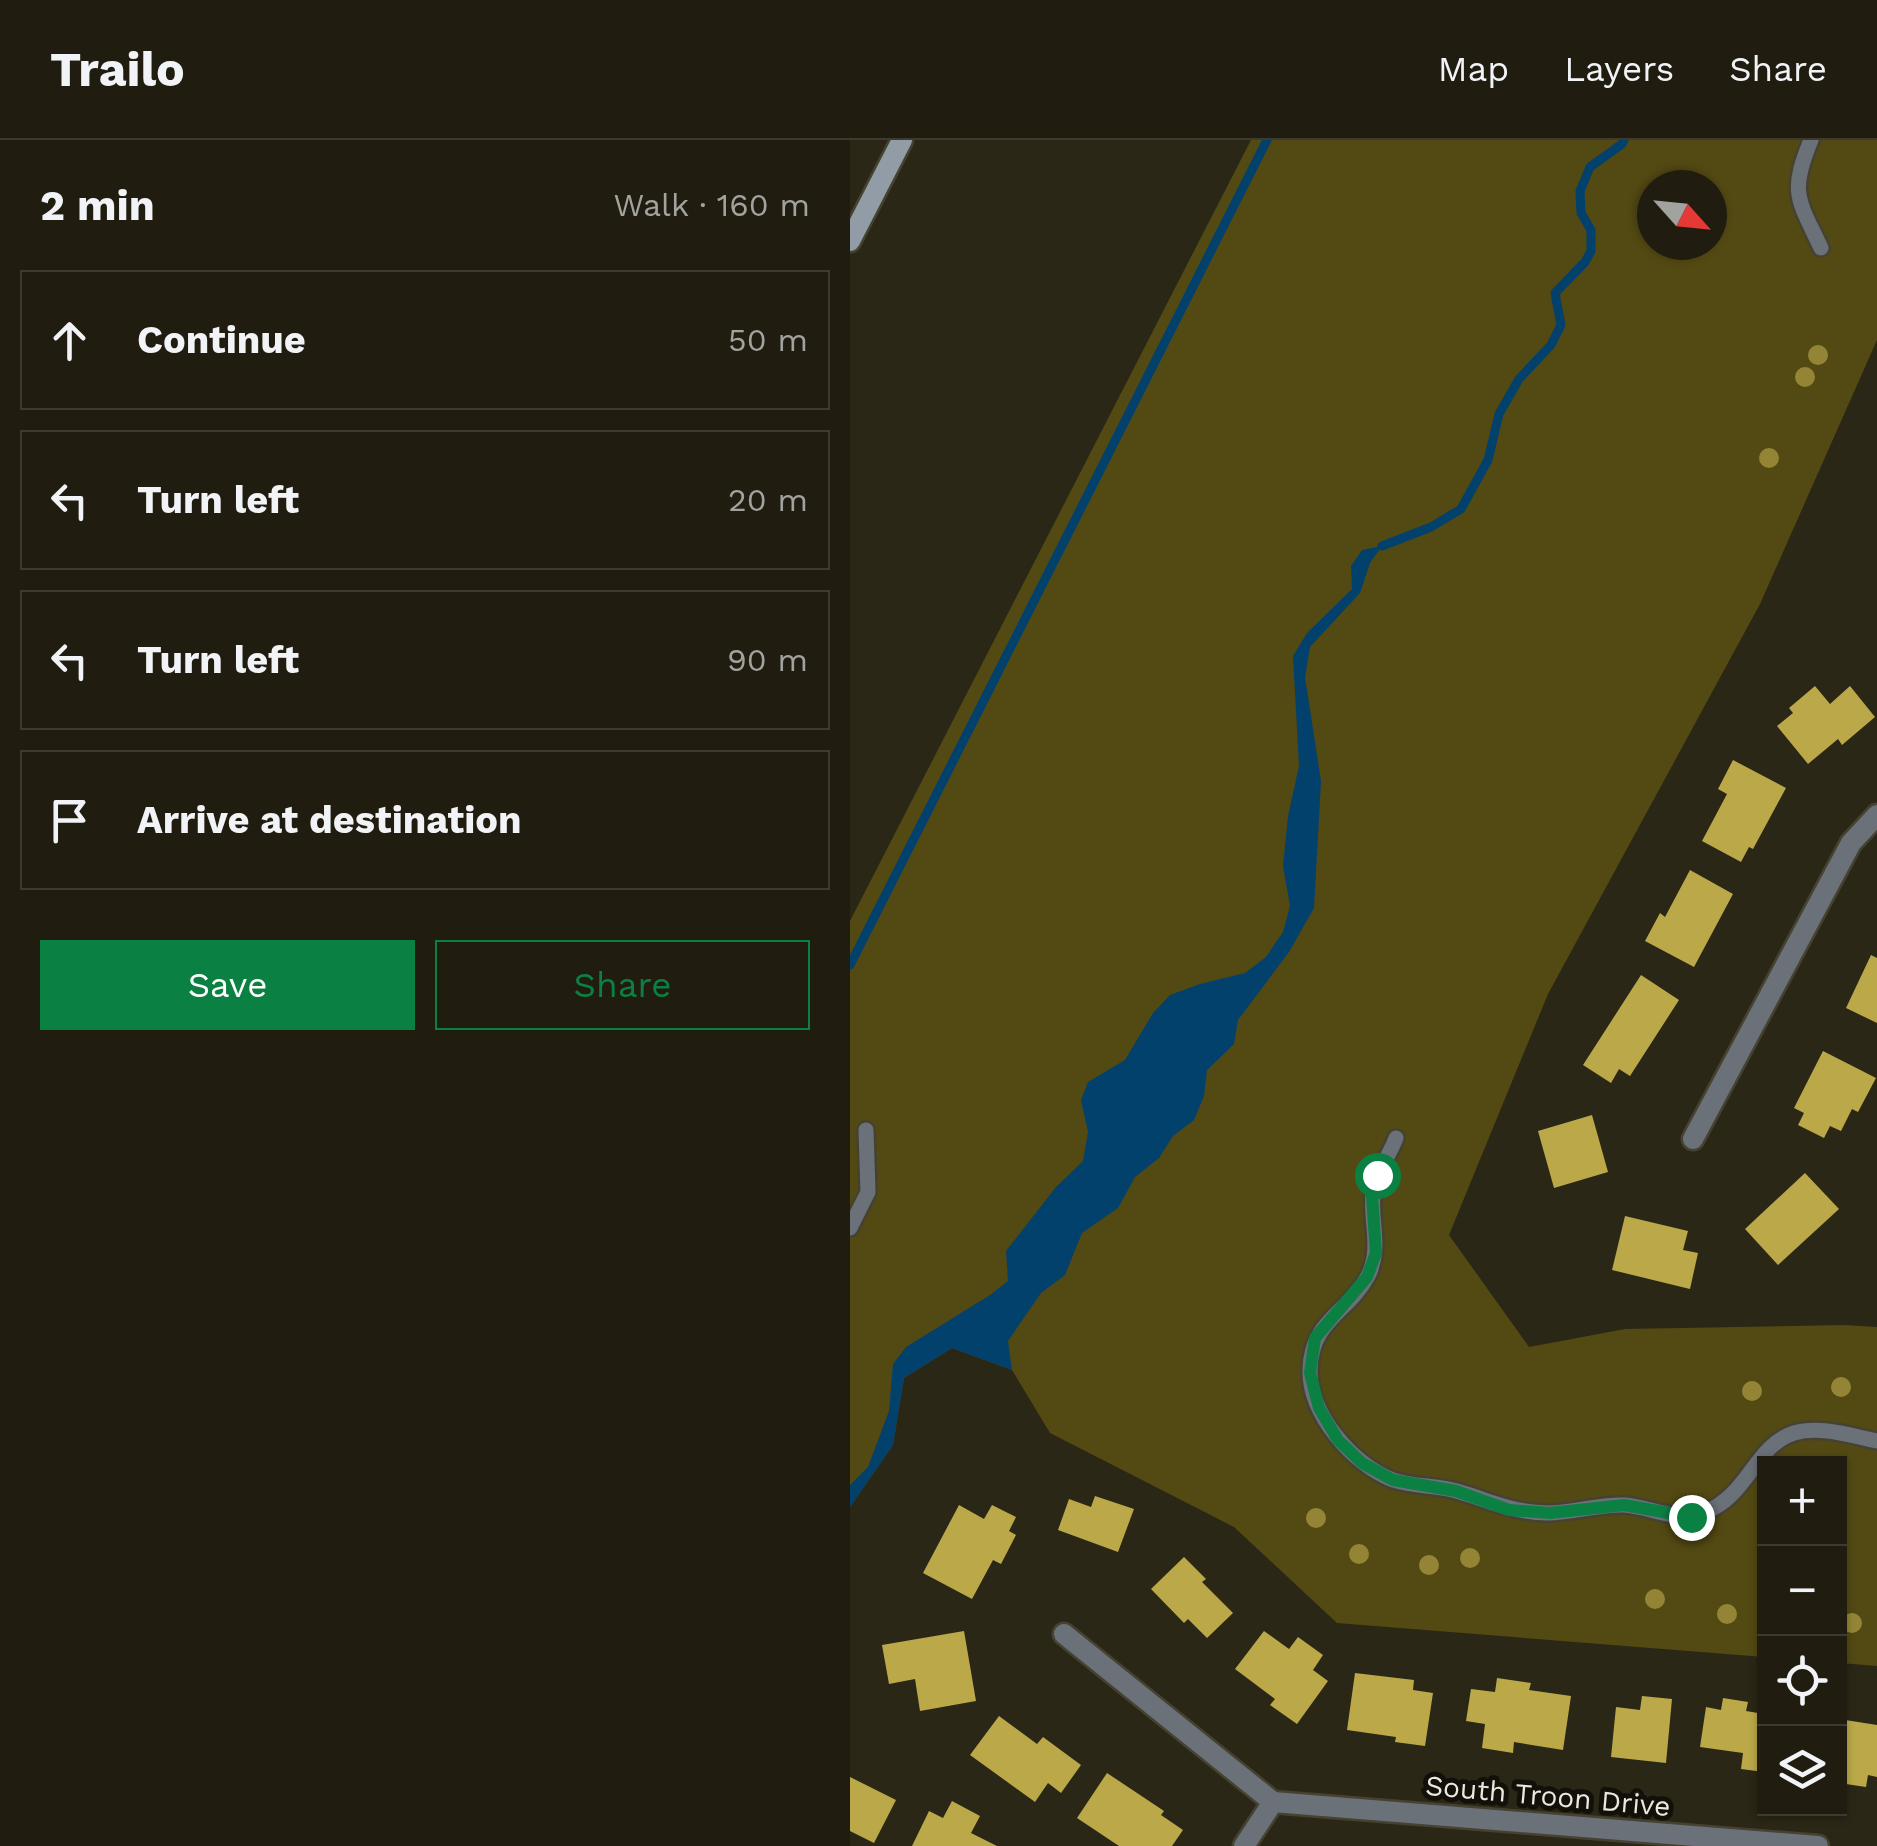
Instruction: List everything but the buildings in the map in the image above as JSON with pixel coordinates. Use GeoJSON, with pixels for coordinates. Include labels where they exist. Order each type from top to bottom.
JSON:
{"type":"FeatureCollection","features":[{"type":"Feature","properties":{"kind":"main road"},"geometry":{"type":"LineString","coordinates":[[850,241],[902,140]]}},
{"type":"Feature","properties":{"kind":"street"},"geometry":{"type":"LineString","coordinates":[[1692,1139],[1851,842],[1877,814]]}},
{"type":"Feature","properties":{"kind":"street"},"geometry":{"type":"LineString","coordinates":[[1064,1634],[1274,1802],[1244,1846]]}},
{"type":"Feature","properties":{"kind":"street","name":"South Troon Drive"},"geometry":{"type":"LineString","coordinates":[[1274,1802],[1818,1846]]}},
{"type":"Feature","properties":{"kind":"lane"},"geometry":{"type":"LineString","coordinates":[[1811,140],[1799,169],[1798,200],[1821,248]]}},
{"type":"Feature","properties":{"kind":"lane"},"geometry":{"type":"LineString","coordinates":[[850,1228],[868,1192],[866,1130]]}},
{"type":"Feature","properties":{"kind":"lane"},"geometry":{"type":"LineString","coordinates":[[1396,1138],[1377,1175],[1372,1196],[1376,1253],[1367,1277],[1315,1338],[1310,1373],[1319,1408],[1328,1424],[1362,1463],[1393,1480],[1456,1491],[1509,1510],[1550,1513],[1624,1505],[1691,1517],[1722,1506],[1770,1447],[1794,1433],[1826,1430],[1877,1441]]}},
{"type":"Feature","properties":{"kind":"shaded area"},"geometry":{"type":"Polygon","coordinates":[[[1251,140],[1877,140],[1877,340],[1760,604],[1548,994],[1449,1235],[1529,1347],[1625,1329],[1877,1327],[1877,1666],[1847,1664],[1847,1456],[1757,1456],[1757,1656],[1337,1623],[1234,1527],[1050,1433],[1012,1370],[952,1348],[904,1378],[893,1445],[850,1507],[850,921],[1251,140]]]}},
{"type":"Feature","properties":{"kind":"water"},"geometry":{"type":"Polygon","coordinates":[[[1382,546],[1370,563],[1360,593],[1310,647],[1305,677],[1321,781],[1314,908],[1289,952],[1238,1020],[1234,1044],[1207,1070],[1204,1096],[1194,1120],[1173,1136],[1159,1158],[1135,1177],[1118,1208],[1082,1233],[1065,1275],[1041,1293],[1008,1341],[1012,1370],[952,1348],[904,1378],[893,1445],[850,1507],[850,1485],[868,1467],[889,1411],[893,1364],[906,1347],[1008,1281],[1006,1251],[1056,1187],[1083,1161],[1088,1132],[1081,1100],[1088,1082],[1125,1060],[1153,1013],[1170,995],[1245,973],[1266,957],[1283,932],[1290,906],[1283,866],[1299,766],[1293,656],[1307,633],[1352,589],[1351,566],[1362,550],[1382,546]]]}},
{"type":"Feature","properties":{"kind":"waterway"},"geometry":{"type":"LineString","coordinates":[[850,965],[1267,140]]}},
{"type":"Feature","properties":{"kind":"waterway"},"geometry":{"type":"LineString","coordinates":[[1382,546],[1431,527],[1461,509],[1488,460],[1499,414],[1519,379],[1551,345],[1561,325],[1555,293],[1591,251],[1591,230],[1581,213],[1580,191],[1590,167],[1624,140]]}},
{"type":"Feature","properties":{"kind":"route"},"geometry":{"type":"LineString","coordinates":[[1377,1175],[1372,1196],[1376,1253],[1367,1277],[1315,1338],[1310,1373],[1319,1408],[1338,1440],[1362,1463],[1393,1480],[1456,1491],[1509,1510],[1550,1513],[1624,1505],[1691,1517]]}}]}
